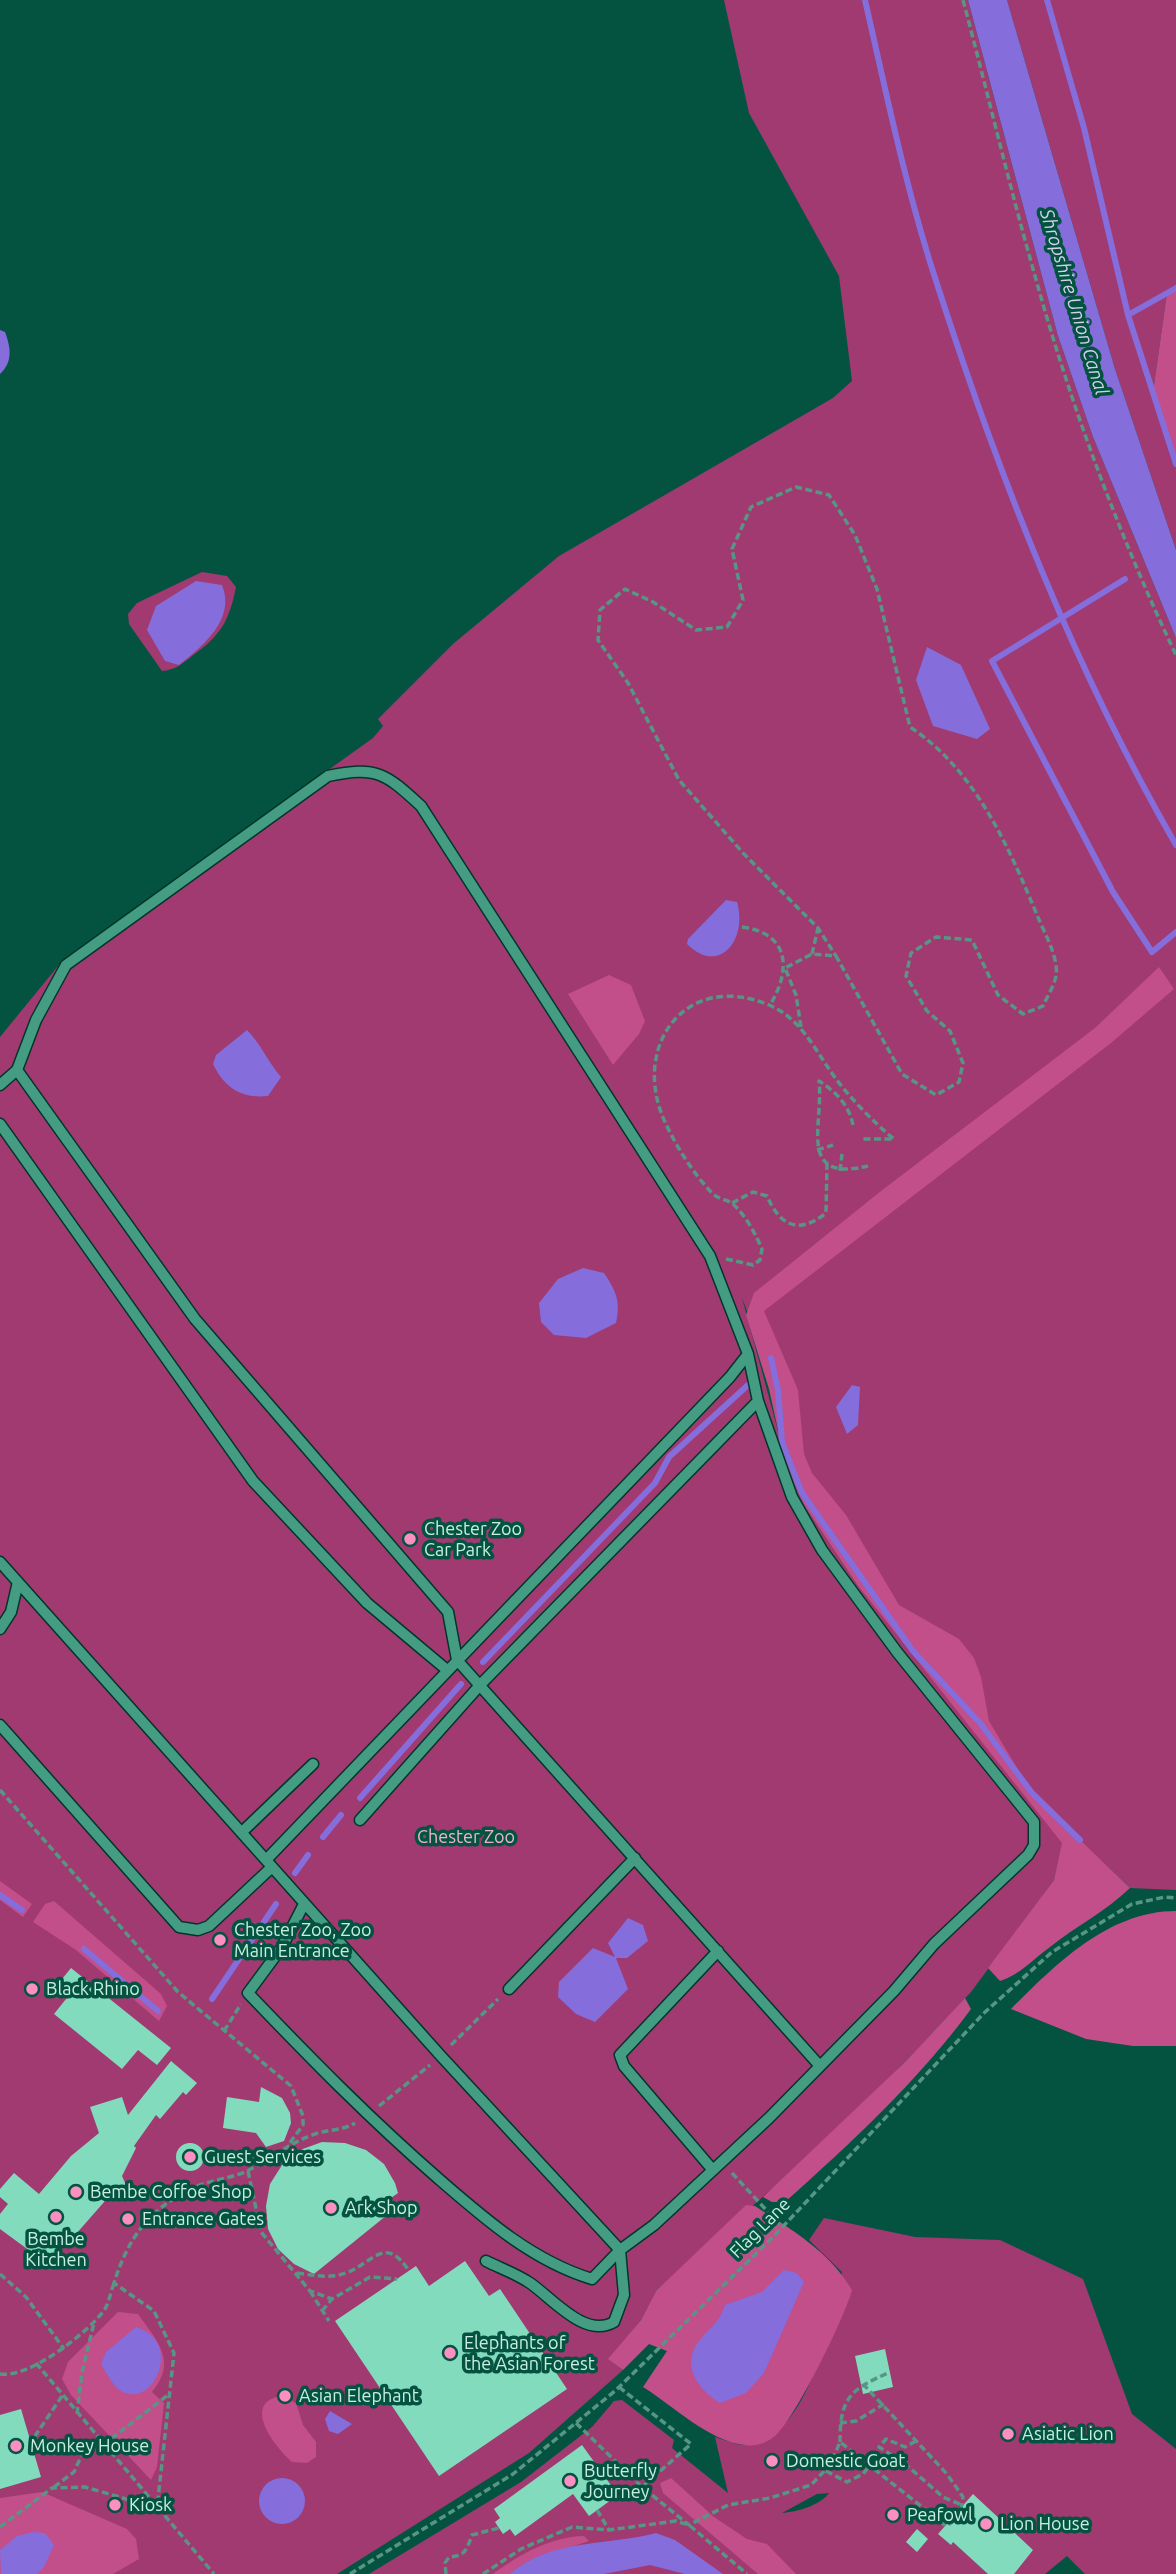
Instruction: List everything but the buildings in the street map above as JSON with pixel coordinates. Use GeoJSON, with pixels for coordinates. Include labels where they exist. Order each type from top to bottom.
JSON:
{"type":"FeatureCollection","features":[{"type":"Feature","properties":{"kind":"lane"},"geometry":{"type":"LineString","coordinates":[[0,1085],[17,1070],[36,1020],[66,965],[328,776],[362,769],[393,780],[421,806],[710,1256],[748,1354],[758,1401],[792,1497],[822,1550],[897,1652],[1034,1822],[1035,1831],[1034,1845],[1028,1855],[934,1944],[894,1991],[769,2118],[654,2225],[620,2250],[592,2279],[572,2273],[500,2233],[366,2116],[248,1993],[282,1947],[304,1904]]}},
{"type":"Feature","properties":{"kind":"lane"},"geometry":{"type":"LineString","coordinates":[[17,1070],[195,1319],[448,1612],[457,1660],[819,2065]]}},
{"type":"Feature","properties":{"kind":"lane"},"geometry":{"type":"LineString","coordinates":[[0,1124],[253,1481],[366,1603],[447,1670]]}},
{"type":"Feature","properties":{"kind":"lane"},"geometry":{"type":"LineString","coordinates":[[0,1725],[179,1927],[198,1930],[209,1926],[447,1670],[721,1386],[748,1354]]}},
{"type":"Feature","properties":{"kind":"lane"},"geometry":{"type":"LineString","coordinates":[[360,1820],[481,1684],[758,1401]]}},
{"type":"Feature","properties":{"kind":"lane"},"geometry":{"type":"LineString","coordinates":[[0,1562],[304,1904],[620,2250],[625,2277],[624,2295],[614,2322],[596,2327],[581,2322],[528,2281],[486,2261]]}},
{"type":"Feature","properties":{"kind":"lane"},"geometry":{"type":"LineString","coordinates":[[0,1629],[10,1612],[18,1582]]}},
{"type":"Feature","properties":{"kind":"lane"},"geometry":{"type":"LineString","coordinates":[[242,1832],[313,1764]]}},
{"type":"Feature","properties":{"kind":"lane"},"geometry":{"type":"LineString","coordinates":[[509,1989],[635,1858]]}},
{"type":"Feature","properties":{"kind":"lane"},"geometry":{"type":"LineString","coordinates":[[716,2165],[624,2066],[620,2054],[718,1951]]}},
{"type":"Feature","properties":{"kind":"path"},"geometry":{"type":"LineString","coordinates":[[963,0],[1037,284],[1096,462],[1176,655]]}},
{"type":"Feature","properties":{"kind":"path"},"geometry":{"type":"LineString","coordinates":[[796,487],[829,495],[855,535],[877,589],[910,727],[932,741],[972,787],[1009,847],[1050,944],[1056,975],[1043,1006],[1023,1014],[998,995],[972,940],[936,937],[911,953],[906,976],[927,1011],[950,1031],[963,1063],[959,1082],[936,1095],[902,1074],[836,956],[818,928],[743,853],[679,780],[628,682],[598,640],[600,610],[625,589],[653,602],[696,631],[727,626],[743,600],[732,548],[751,507],[796,487]]}},
{"type":"Feature","properties":{"kind":"path"},"geometry":{"type":"LineString","coordinates":[[742,927],[764,931],[773,940],[796,995],[801,1027]]}},
{"type":"Feature","properties":{"kind":"path"},"geometry":{"type":"LineString","coordinates":[[812,954],[818,928]]}},
{"type":"Feature","properties":{"kind":"path"},"geometry":{"type":"LineString","coordinates":[[770,1005],[780,988],[785,968],[812,954],[836,956]]}},
{"type":"Feature","properties":{"kind":"path"},"geometry":{"type":"LineString","coordinates":[[827,1164],[825,1213],[809,1223],[786,1223],[778,1217],[768,1196],[753,1192],[732,1203],[723,1201],[706,1186],[665,1122],[656,1099],[652,1071],[656,1051],[672,1020],[716,996],[735,996],[770,1005],[801,1027],[837,1080],[894,1139],[862,1139]]}},
{"type":"Feature","properties":{"kind":"path"},"geometry":{"type":"LineString","coordinates":[[853,1125],[843,1102],[834,1091],[819,1081],[817,1150],[827,1164],[840,1171],[868,1166]]}},
{"type":"Feature","properties":{"kind":"path"},"geometry":{"type":"LineString","coordinates":[[817,1150],[833,1144]]}},
{"type":"Feature","properties":{"kind":"path"},"geometry":{"type":"LineString","coordinates":[[840,1171],[842,1154]]}},
{"type":"Feature","properties":{"kind":"path"},"geometry":{"type":"LineString","coordinates":[[710,1256],[754,1265],[760,1260],[762,1249],[757,1238],[732,1203]]}},
{"type":"Feature","properties":{"kind":"path"},"geometry":{"type":"LineString","coordinates":[[0,1790],[178,1992],[291,2086],[303,2116],[303,2125],[288,2146]]}},
{"type":"Feature","properties":{"kind":"path","name":"Flag Lane"},"geometry":{"type":"LineString","coordinates":[[350,2574],[513,2474],[618,2388],[782,2227],[984,2013],[1052,1952],[1132,1904],[1165,1897],[1176,1898]]}},
{"type":"Feature","properties":{"kind":"path"},"geometry":{"type":"LineString","coordinates":[[224,2031],[248,1993]]}},
{"type":"Feature","properties":{"kind":"path"},"geometry":{"type":"LineString","coordinates":[[0,2374],[16,2372],[64,2349],[95,2320],[106,2307],[132,2237],[157,2211],[194,2188],[248,2171],[288,2146],[317,2133],[347,2128],[366,2116]]}},
{"type":"Feature","properties":{"kind":"path"},"geometry":{"type":"LineString","coordinates":[[716,2165],[782,2227]]}},
{"type":"Feature","properties":{"kind":"path"},"geometry":{"type":"LineString","coordinates":[[248,2171],[261,2232],[310,2291],[329,2321]]}},
{"type":"Feature","properties":{"kind":"path"},"geometry":{"type":"LineString","coordinates":[[295,2273],[333,2277],[348,2273],[376,2254],[386,2252],[398,2257],[409,2271]]}},
{"type":"Feature","properties":{"kind":"path"},"geometry":{"type":"LineString","coordinates":[[0,2274],[26,2297],[64,2349]]}},
{"type":"Feature","properties":{"kind":"path"},"geometry":{"type":"LineString","coordinates":[[322,2311],[332,2299],[370,2277],[397,2279]]}},
{"type":"Feature","properties":{"kind":"path"},"geometry":{"type":"LineString","coordinates":[[114,2283],[154,2311],[174,2353],[157,2508]]}},
{"type":"Feature","properties":{"kind":"path"},"geometry":{"type":"LineString","coordinates":[[310,2291],[332,2299]]}},
{"type":"Feature","properties":{"kind":"path"},"geometry":{"type":"LineString","coordinates":[[77,2414],[82,2372],[95,2320]]}},
{"type":"Feature","properties":{"kind":"path"},"geometry":{"type":"LineString","coordinates":[[36,2363],[214,2574]]}},
{"type":"Feature","properties":{"kind":"path"},"geometry":{"type":"LineString","coordinates":[[483,2574],[521,2549],[572,2527],[609,2530],[654,2526],[664,2522],[689,2525],[728,2505],[792,2493],[811,2485],[826,2471],[841,2442],[840,2411],[863,2384],[890,2372]]}},
{"type":"Feature","properties":{"kind":"path"},"geometry":{"type":"LineString","coordinates":[[841,2442],[947,2526],[960,2517],[963,2497],[947,2474],[863,2384]]}},
{"type":"Feature","properties":{"kind":"path"},"geometry":{"type":"LineString","coordinates":[[618,2388],[691,2444],[642,2487]]}},
{"type":"Feature","properties":{"kind":"path"},"geometry":{"type":"LineString","coordinates":[[103,2445],[169,2393]]}},
{"type":"Feature","properties":{"kind":"path"},"geometry":{"type":"LineString","coordinates":[[62,2395],[31,2442],[84,2450]]}},
{"type":"Feature","properties":{"kind":"path"},"geometry":{"type":"LineString","coordinates":[[840,2423],[856,2420],[884,2404]]}},
{"type":"Feature","properties":{"kind":"path"},"geometry":{"type":"LineString","coordinates":[[576,2423],[642,2487],[747,2574]]}},
{"type":"Feature","properties":{"kind":"path"},"geometry":{"type":"LineString","coordinates":[[916,2441],[905,2447],[886,2439],[879,2447],[904,2463],[943,2497],[962,2505]]}},
{"type":"Feature","properties":{"kind":"path"},"geometry":{"type":"LineString","coordinates":[[0,2527],[74,2472],[84,2450],[99,2440]]}},
{"type":"Feature","properties":{"kind":"path"},"geometry":{"type":"LineString","coordinates":[[826,2471],[847,2482],[863,2474],[871,2465]]}},
{"type":"Feature","properties":{"kind":"path"},"geometry":{"type":"LineString","coordinates":[[52,2488],[85,2487],[157,2508]]}},
{"type":"Feature","properties":{"kind":"path"},"geometry":{"type":"LineString","coordinates":[[597,2510],[609,2530]]}},
{"type":"Feature","properties":{"kind":"path"},"geometry":{"type":"LineString","coordinates":[[446,2574],[445,2563],[449,2557],[462,2556],[467,2551],[472,2535],[499,2528]]}},
{"type":"Feature","properties":{"kind":"green space","name":"Chester Zoo"},"geometry":{"type":"Polygon","coordinates":[[[724,0],[968,0],[1058,336],[1093,437],[1176,638],[1176,1890],[1130,1888],[1032,1793],[781,1442],[786,1466],[804,1505],[858,1586],[1063,1843],[1054,1880],[971,1992],[905,2062],[800,2164],[656,2291],[641,2320],[609,2359],[623,2370],[529,2453],[337,2574],[0,2574],[0,1037],[63,960],[373,738],[383,726],[378,719],[453,644],[559,556],[833,398],[852,381],[839,276],[749,113],[724,0]],[[742,1298],[781,1442],[778,1390],[742,1298]]]}},
{"type":"Feature","properties":{"kind":"green space"},"geometry":{"type":"Polygon","coordinates":[[[1007,0],[1176,0],[1176,288],[1167,293],[1153,392],[1176,464],[1176,550],[1115,369],[1007,0]]]}},
{"type":"Feature","properties":{"kind":"green space"},"geometry":{"type":"Polygon","coordinates":[[[202,572],[227,576],[236,587],[230,610],[222,627],[210,642],[178,666],[162,671],[129,624],[128,614],[137,603],[202,572]]]}},
{"type":"Feature","properties":{"kind":"green space"},"geometry":{"type":"Polygon","coordinates":[[[824,2218],[915,2237],[1000,2240],[1083,2279],[1132,2414],[1176,2449],[1176,2574],[1085,2574],[1067,2556],[1045,2574],[369,2574],[521,2482],[592,2427],[614,2401],[622,2400],[674,2440],[672,2448],[728,2493],[715,2437],[747,2445],[769,2437],[787,2421],[802,2400],[823,2347],[842,2272],[809,2240],[824,2218]],[[829,2493],[817,2494],[782,2513],[808,2507],[829,2493]]]}},
{"type":"Feature","properties":{"kind":"shaded area"},"geometry":{"type":"Polygon","coordinates":[[[1176,288],[1176,464],[1153,392],[1167,293],[1176,288]]]}},
{"type":"Feature","properties":{"kind":"shaded area"},"geometry":{"type":"Polygon","coordinates":[[[1159,967],[1174,989],[1111,1043],[764,1311],[798,1390],[804,1454],[812,1473],[846,1515],[899,1605],[959,1639],[974,1658],[981,1677],[989,1721],[1032,1793],[1130,1888],[1020,1971],[1000,1981],[988,1968],[1054,1880],[1062,1843],[858,1586],[804,1505],[786,1466],[769,1389],[746,1315],[754,1293],[881,1191],[1095,1028],[1159,967]]]}},
{"type":"Feature","properties":{"kind":"shaded area"},"geometry":{"type":"Polygon","coordinates":[[[609,975],[631,985],[645,1021],[639,1034],[613,1065],[568,994],[609,975]]]}},
{"type":"Feature","properties":{"kind":"shaded area"},"geometry":{"type":"Polygon","coordinates":[[[0,1881],[32,1904],[23,1917],[0,1900],[0,1881]]]}},
{"type":"Feature","properties":{"kind":"shaded area"},"geometry":{"type":"Polygon","coordinates":[[[54,1901],[161,1994],[167,2006],[159,2021],[76,1950],[33,1922],[45,1904],[54,1901]]]}},
{"type":"Feature","properties":{"kind":"shaded area"},"geometry":{"type":"Polygon","coordinates":[[[1176,1911],[1176,2046],[1133,2046],[1086,2039],[1011,2009],[1084,1943],[1128,1920],[1151,1913],[1176,1911]]]}},
{"type":"Feature","properties":{"kind":"shaded area"},"geometry":{"type":"Polygon","coordinates":[[[965,1998],[971,2009],[929,2061],[883,2110],[785,2202],[772,2202],[763,2197],[905,2062],[965,1998]]]}},
{"type":"Feature","properties":{"kind":"shaded area"},"geometry":{"type":"Polygon","coordinates":[[[746,2205],[755,2206],[809,2242],[843,2276],[852,2290],[830,2344],[784,2426],[775,2436],[753,2445],[718,2437],[643,2387],[667,2351],[649,2344],[623,2370],[608,2359],[641,2320],[656,2291],[746,2205]]]}},
{"type":"Feature","properties":{"kind":"shaded area"},"geometry":{"type":"Polygon","coordinates":[[[118,2312],[138,2314],[158,2342],[164,2361],[160,2381],[152,2392],[164,2403],[157,2467],[151,2480],[71,2395],[62,2379],[68,2362],[118,2312]]]}},
{"type":"Feature","properties":{"kind":"shaded area"},"geometry":{"type":"Polygon","coordinates":[[[281,2396],[296,2403],[303,2425],[316,2442],[316,2457],[307,2463],[292,2462],[278,2447],[265,2426],[263,2407],[269,2400],[281,2396]]]}},
{"type":"Feature","properties":{"kind":"shaded area"},"geometry":{"type":"Polygon","coordinates":[[[671,2478],[714,2517],[747,2539],[767,2544],[796,2574],[758,2574],[663,2493],[660,2483],[671,2478]]]}},
{"type":"Feature","properties":{"kind":"shaded area"},"geometry":{"type":"Polygon","coordinates":[[[42,2492],[127,2529],[136,2539],[139,2559],[113,2574],[0,2574],[0,2498],[42,2492]]]}},
{"type":"Feature","properties":{"kind":"shaded area"},"geometry":{"type":"Polygon","coordinates":[[[584,2536],[589,2541],[529,2561],[510,2574],[493,2574],[547,2543],[584,2536]]]}},
{"type":"Feature","properties":{"kind":"water","name":"Shropshire Union Canal"},"geometry":{"type":"Polygon","coordinates":[[[968,0],[1007,0],[1115,369],[1176,550],[1176,638],[1093,437],[1058,336],[968,0]]]}},
{"type":"Feature","properties":{"kind":"water"},"geometry":{"type":"Polygon","coordinates":[[[0,330],[5,332],[10,354],[7,365],[0,374],[0,330]]]}},
{"type":"Feature","properties":{"kind":"water"},"geometry":{"type":"Polygon","coordinates":[[[196,581],[222,585],[225,609],[221,620],[207,640],[179,665],[165,661],[147,630],[156,606],[196,581]]]}},
{"type":"Feature","properties":{"kind":"water"},"geometry":{"type":"Polygon","coordinates":[[[927,647],[961,665],[990,729],[977,739],[933,726],[916,680],[927,647]]]}},
{"type":"Feature","properties":{"kind":"water"},"geometry":{"type":"Polygon","coordinates":[[[726,900],[737,902],[738,929],[734,940],[720,955],[699,953],[687,944],[688,939],[726,900]]]}},
{"type":"Feature","properties":{"kind":"water"},"geometry":{"type":"Polygon","coordinates":[[[247,1030],[281,1077],[268,1096],[250,1096],[234,1090],[222,1079],[213,1064],[216,1055],[247,1030]]]}},
{"type":"Feature","properties":{"kind":"water"},"geometry":{"type":"Polygon","coordinates":[[[583,1268],[604,1273],[608,1279],[618,1302],[616,1323],[586,1338],[554,1335],[541,1322],[539,1303],[558,1279],[583,1268]]]}},
{"type":"Feature","properties":{"kind":"water"},"geometry":{"type":"Polygon","coordinates":[[[852,1385],[860,1387],[858,1425],[847,1434],[836,1407],[852,1385]]]}},
{"type":"Feature","properties":{"kind":"water"},"geometry":{"type":"Polygon","coordinates":[[[628,1918],[643,1925],[648,1941],[627,1958],[616,1958],[628,1989],[595,2022],[576,2014],[558,1997],[559,1982],[593,1948],[615,1957],[608,1943],[628,1918]]]}},
{"type":"Feature","properties":{"kind":"water"},"geometry":{"type":"Polygon","coordinates":[[[784,2270],[797,2273],[804,2282],[764,2373],[746,2393],[720,2403],[706,2392],[695,2378],[691,2361],[697,2344],[719,2318],[725,2305],[762,2292],[784,2270]]]}},
{"type":"Feature","properties":{"kind":"water"},"geometry":{"type":"Polygon","coordinates":[[[136,2327],[150,2335],[159,2346],[161,2358],[153,2383],[144,2391],[133,2394],[121,2391],[101,2364],[106,2352],[136,2327]]]}},
{"type":"Feature","properties":{"kind":"water"},"geometry":{"type":"Polygon","coordinates":[[[330,2411],[352,2424],[338,2434],[329,2431],[325,2419],[330,2411]]]}},
{"type":"Feature","properties":{"kind":"water"},"geometry":{"type":"Polygon","coordinates":[[[282,2478],[298,2485],[305,2501],[298,2517],[282,2524],[266,2517],[259,2501],[266,2485],[282,2478]]]}},
{"type":"Feature","properties":{"kind":"water"},"geometry":{"type":"Polygon","coordinates":[[[33,2532],[45,2533],[54,2545],[44,2567],[37,2574],[1,2574],[0,2550],[17,2536],[33,2532]]]}},
{"type":"Feature","properties":{"kind":"water"},"geometry":{"type":"Polygon","coordinates":[[[656,2533],[675,2540],[723,2574],[685,2574],[650,2565],[604,2574],[510,2574],[543,2554],[656,2533]]]}},
{"type":"Feature","properties":{"kind":"waterway"},"geometry":{"type":"LineString","coordinates":[[865,0],[917,216],[987,431],[1042,572],[1073,642],[1139,779],[1176,845]]}},
{"type":"Feature","properties":{"kind":"waterway"},"geometry":{"type":"LineString","coordinates":[[1047,0],[1084,128],[1128,315],[1176,464]]}},
{"type":"Feature","properties":{"kind":"waterway"},"geometry":{"type":"LineString","coordinates":[[1128,315],[1176,288]]}},
{"type":"Feature","properties":{"kind":"waterway"},"geometry":{"type":"LineString","coordinates":[[1125,579],[992,661],[1113,892],[1152,952],[1176,932]]}},
{"type":"Feature","properties":{"kind":"waterway"},"geometry":{"type":"LineString","coordinates":[[771,1358],[778,1390],[782,1442],[802,1493],[913,1651],[980,1723],[1032,1793],[1080,1840]]}},
{"type":"Feature","properties":{"kind":"waterway"},"geometry":{"type":"LineString","coordinates":[[483,1662],[655,1483],[669,1457],[748,1385]]}},
{"type":"Feature","properties":{"kind":"waterway"},"geometry":{"type":"LineString","coordinates":[[360,1798],[461,1684]]}},
{"type":"Feature","properties":{"kind":"waterway"},"geometry":{"type":"LineString","coordinates":[[323,1837],[341,1815]]}},
{"type":"Feature","properties":{"kind":"waterway"},"geometry":{"type":"LineString","coordinates":[[295,1873],[308,1855]]}},
{"type":"Feature","properties":{"kind":"waterway"},"geometry":{"type":"LineString","coordinates":[[0,1895],[22,1910]]}},
{"type":"Feature","properties":{"kind":"waterway"},"geometry":{"type":"LineString","coordinates":[[212,1999],[276,1904]]}},
{"type":"Feature","properties":{"kind":"waterway"},"geometry":{"type":"LineString","coordinates":[[84,1949],[158,2011]]}},
{"type":"Feature","properties":{"kind":"place","name":"Chester Zoo Car Park"},"geometry":{"type":"Point","coordinates":[410,1539]}},
{"type":"Feature","properties":{"kind":"place","name":"Chester Zoo, Zoo Main Entrance"},"geometry":{"type":"Point","coordinates":[220,1940]}},
{"type":"Feature","properties":{"kind":"place","name":"Black Rhino"},"geometry":{"type":"Point","coordinates":[32,1989]}},
{"type":"Feature","properties":{"kind":"place","name":"Guest Services"},"geometry":{"type":"Point","coordinates":[190,2157]}},
{"type":"Feature","properties":{"kind":"place","name":"Bembe Coffoe Shop"},"geometry":{"type":"Point","coordinates":[76,2192]}},
{"type":"Feature","properties":{"kind":"place","name":"Ark Shop"},"geometry":{"type":"Point","coordinates":[331,2208]}},
{"type":"Feature","properties":{"kind":"place","name":"Bembe Kitchen"},"geometry":{"type":"Point","coordinates":[56,2217]}},
{"type":"Feature","properties":{"kind":"place","name":"Entrance Gates"},"geometry":{"type":"Point","coordinates":[128,2219]}},
{"type":"Feature","properties":{"kind":"place","name":"Elephants of the Asian Forest"},"geometry":{"type":"Point","coordinates":[450,2353]}},
{"type":"Feature","properties":{"kind":"place","name":"Asian Elephant"},"geometry":{"type":"Point","coordinates":[285,2396]}},
{"type":"Feature","properties":{"kind":"place","name":"Asiatic Lion"},"geometry":{"type":"Point","coordinates":[1008,2434]}},
{"type":"Feature","properties":{"kind":"place","name":"Monkey House"},"geometry":{"type":"Point","coordinates":[16,2446]}},
{"type":"Feature","properties":{"kind":"place","name":"Domestic Goat"},"geometry":{"type":"Point","coordinates":[772,2461]}},
{"type":"Feature","properties":{"kind":"place","name":"Butterfly Journey"},"geometry":{"type":"Point","coordinates":[570,2481]}},
{"type":"Feature","properties":{"kind":"place","name":"Kiosk"},"geometry":{"type":"Point","coordinates":[115,2505]}},
{"type":"Feature","properties":{"kind":"place","name":"Peafowl"},"geometry":{"type":"Point","coordinates":[893,2515]}},
{"type":"Feature","properties":{"kind":"place","name":"Lion House"},"geometry":{"type":"Point","coordinates":[986,2524]}}]}
